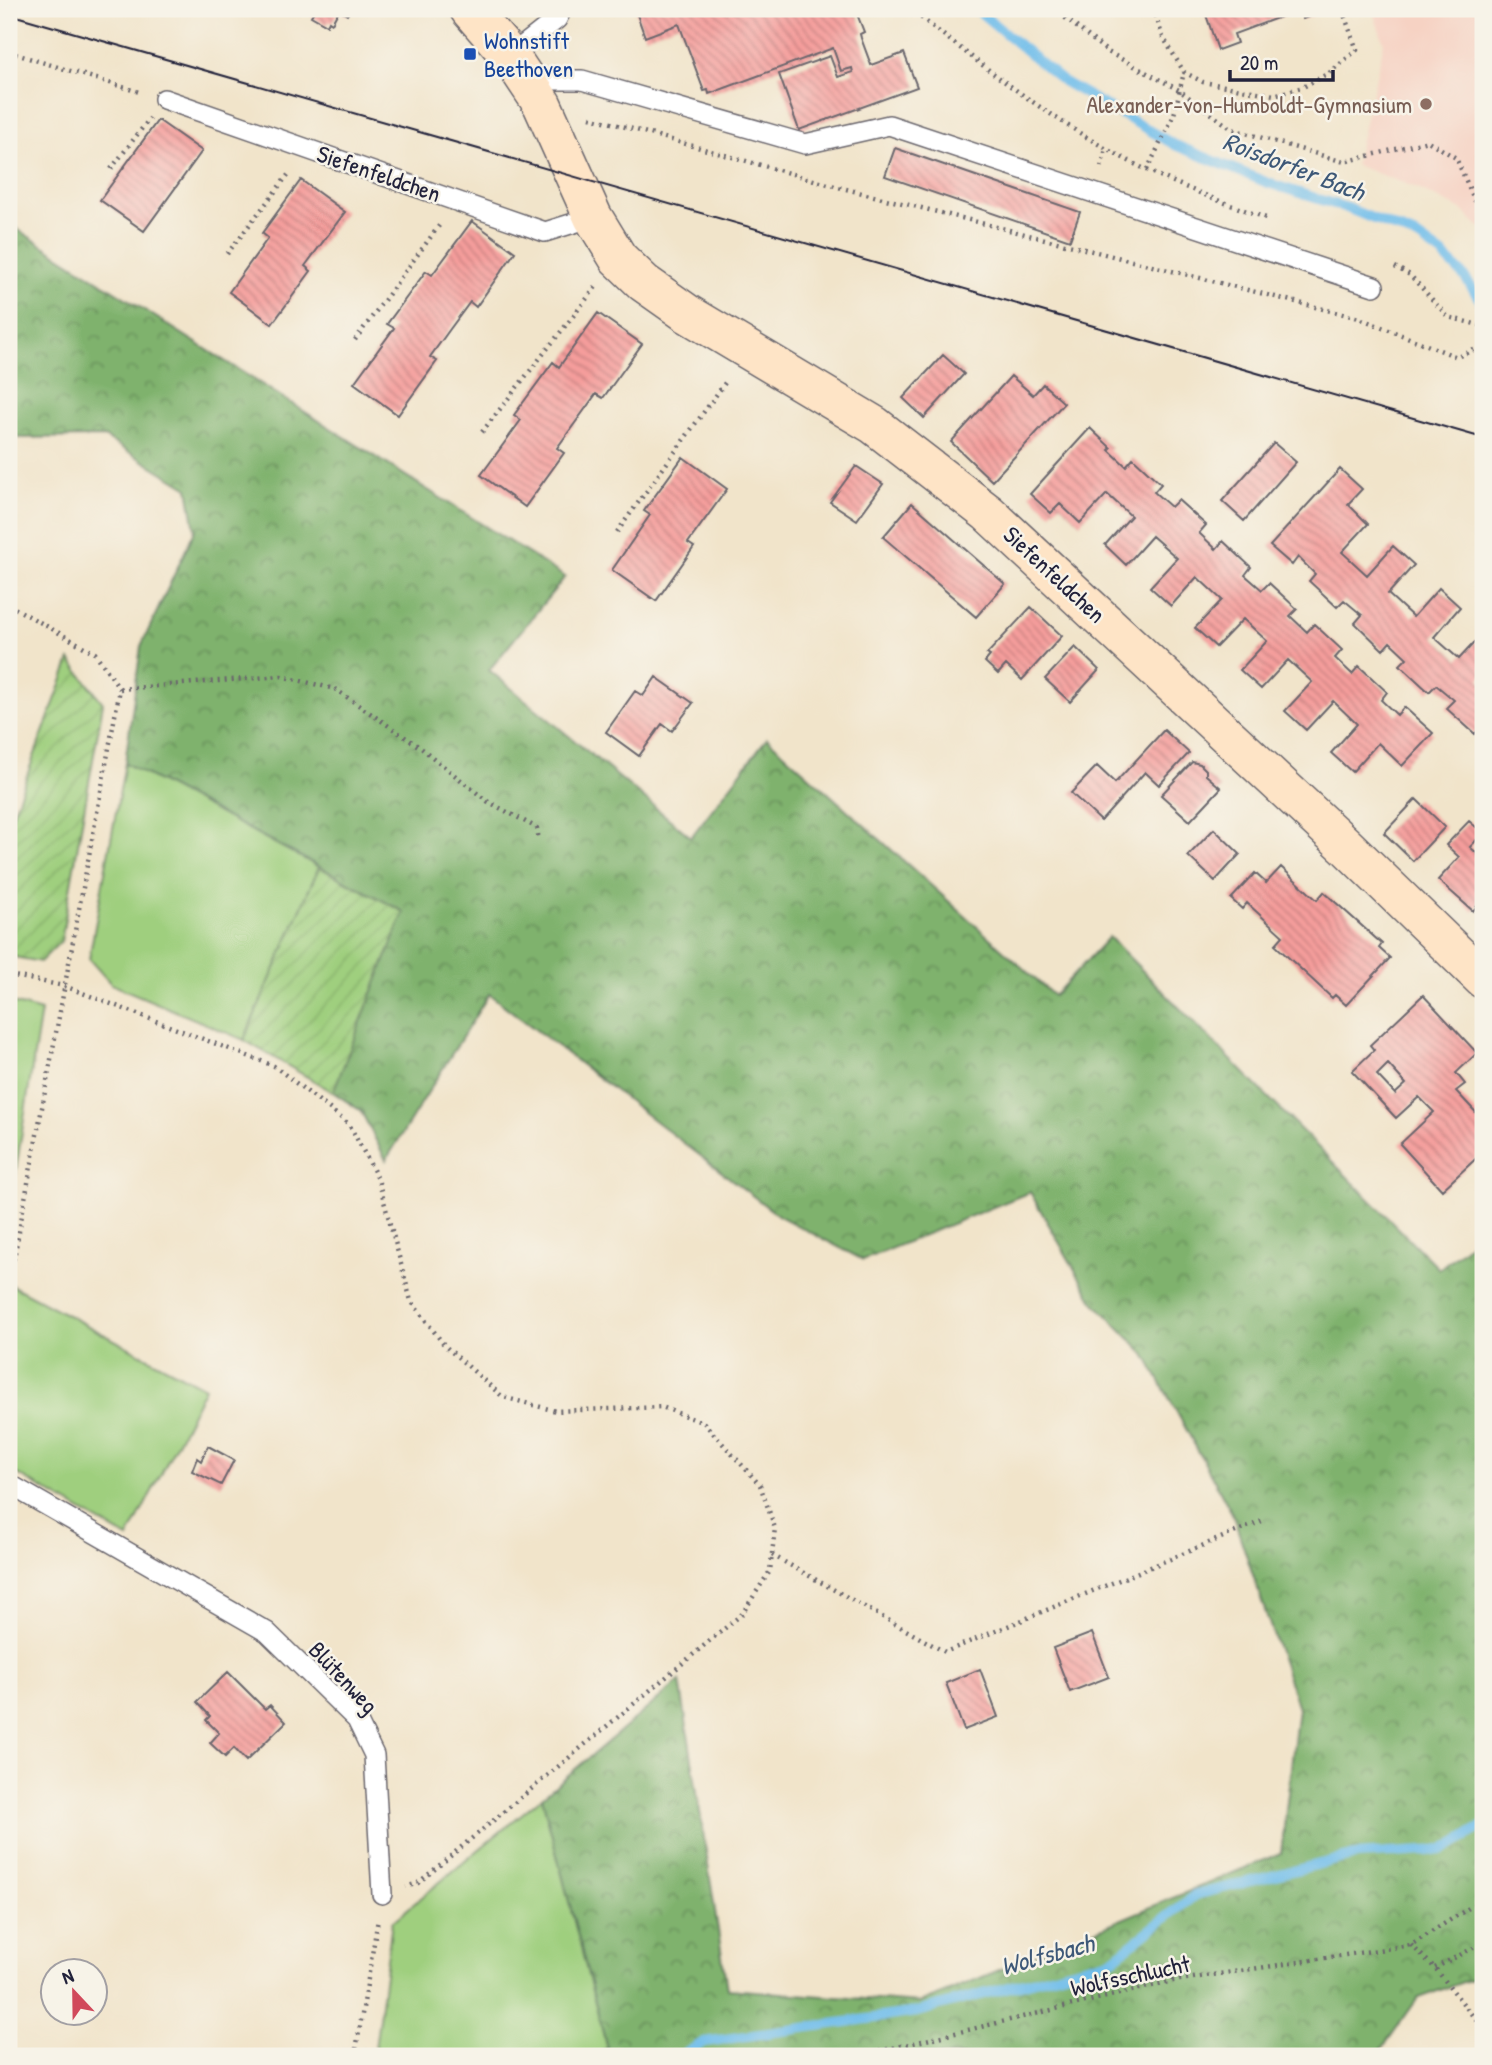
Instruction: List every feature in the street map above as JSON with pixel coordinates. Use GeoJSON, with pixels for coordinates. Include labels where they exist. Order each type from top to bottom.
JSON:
{"type":"FeatureCollection","features":[{"type":"Feature","properties":{"kind":"street","name":"Siefenfeldchen"},"geometry":{"type":"LineString","coordinates":[[469,9],[525,80],[593,216],[618,258],[655,291],[688,314],[874,425],[988,513],[1335,836],[1483,979]]}},
{"type":"Feature","properties":{"kind":"lane"},"geometry":{"type":"LineString","coordinates":[[562,9],[525,80],[582,80],[805,144],[889,125],[1374,286]]}},
{"type":"Feature","properties":{"kind":"lane","name":"Siefenfeldchen"},"geometry":{"type":"LineString","coordinates":[[164,99],[545,232],[593,216]]}},
{"type":"Feature","properties":{"kind":"lane","name":"Blütenweg"},"geometry":{"type":"LineString","coordinates":[[9,1485],[267,1632],[358,1720],[374,1755],[382,1894]]}},
{"type":"Feature","properties":{"kind":"path"},"geometry":{"type":"LineString","coordinates":[[910,9],[1054,118],[1106,149],[1147,170],[1271,220]]}},
{"type":"Feature","properties":{"kind":"path"},"geometry":{"type":"LineString","coordinates":[[1054,9],[1108,52],[1180,90],[1232,129],[1344,162],[1428,141],[1456,158],[1481,215]]}},
{"type":"Feature","properties":{"kind":"path"},"geometry":{"type":"LineString","coordinates":[[1153,9],[1163,37],[1184,72],[1203,82],[1274,95],[1303,87],[1329,73],[1357,50],[1342,9]]}},
{"type":"Feature","properties":{"kind":"path"},"geometry":{"type":"LineString","coordinates":[[9,52],[164,99],[110,169]]}},
{"type":"Feature","properties":{"kind":"path"},"geometry":{"type":"LineString","coordinates":[[1147,170],[1174,115],[1184,72]]}},
{"type":"Feature","properties":{"kind":"path"},"geometry":{"type":"LineString","coordinates":[[525,80],[842,188],[1359,318],[1457,357],[1483,346]]}},
{"type":"Feature","properties":{"kind":"path"},"geometry":{"type":"LineString","coordinates":[[227,254],[308,149]]}},
{"type":"Feature","properties":{"kind":"path"},"geometry":{"type":"LineString","coordinates":[[355,341],[457,201]]}},
{"type":"Feature","properties":{"kind":"path"},"geometry":{"type":"LineString","coordinates":[[482,432],[618,258]]}},
{"type":"Feature","properties":{"kind":"path"},"geometry":{"type":"LineString","coordinates":[[1383,262],[1410,275],[1448,317],[1483,326]]}},
{"type":"Feature","properties":{"kind":"path"},"geometry":{"type":"LineString","coordinates":[[617,532],[749,351]]}},
{"type":"Feature","properties":{"kind":"path"},"geometry":{"type":"LineString","coordinates":[[9,605],[95,653],[120,689],[9,1285]]}},
{"type":"Feature","properties":{"kind":"path"},"geometry":{"type":"LineString","coordinates":[[120,689],[281,676],[335,689],[421,748],[488,802],[537,828],[539,841]]}},
{"type":"Feature","properties":{"kind":"path"},"geometry":{"type":"LineString","coordinates":[[9,975],[64,986],[274,1066],[349,1124],[378,1179],[411,1301],[445,1346],[503,1397],[556,1411],[662,1407],[704,1423],[760,1485],[775,1528],[770,1571],[742,1614],[418,1883],[382,1894],[355,2056]]}},
{"type":"Feature","properties":{"kind":"path"},"geometry":{"type":"LineString","coordinates":[[772,1555],[945,1652],[1262,1521]]}},
{"type":"Feature","properties":{"kind":"path","name":"Wolfsschlucht"},"geometry":{"type":"LineString","coordinates":[[859,2056],[1173,1981],[1411,1945],[1483,1899]]}},
{"type":"Feature","properties":{"kind":"path"},"geometry":{"type":"LineString","coordinates":[[1435,1968],[1483,1943]]}},
{"type":"Feature","properties":{"kind":"path"},"geometry":{"type":"LineString","coordinates":[[1411,1945],[1435,1968],[1483,2029]]}},
{"type":"Feature","properties":{"kind":"shaded area","name":"Alexander-von-Humboldt-Gymnasium"},"geometry":{"type":"Polygon","coordinates":[[[1372,9],[1483,9],[1483,230],[1462,210],[1414,187],[1355,165],[1384,43],[1372,9]]]}},
{"type":"Feature","properties":{"kind":"green space"},"geometry":{"type":"Polygon","coordinates":[[[9,224],[565,577],[489,670],[691,837],[767,738],[1054,996],[1109,937],[1439,1269],[1483,1233],[1483,1975],[1418,1998],[1377,2056],[596,2056],[607,2048],[542,1797],[680,1681],[727,1989],[920,2003],[1281,1853],[1298,1708],[1232,1513],[1145,1354],[1093,1301],[1030,1192],[863,1260],[779,1216],[489,994],[386,1160],[361,1111],[333,1092],[404,912],[125,763],[141,646],[195,530],[188,488],[104,437],[9,438],[13,385],[9,374],[9,224]]]}},
{"type":"Feature","properties":{"kind":"green space"},"geometry":{"type":"Polygon","coordinates":[[[70,660],[103,703],[61,941],[40,962],[9,956],[9,824],[70,660]]]}},
{"type":"Feature","properties":{"kind":"green space"},"geometry":{"type":"Polygon","coordinates":[[[125,763],[319,867],[244,1040],[111,984],[89,959],[125,763]]]}},
{"type":"Feature","properties":{"kind":"green space"},"geometry":{"type":"Polygon","coordinates":[[[319,867],[404,912],[333,1092],[244,1040],[319,867]]]}},
{"type":"Feature","properties":{"kind":"green space"},"geometry":{"type":"Polygon","coordinates":[[[9,1002],[41,1011],[9,1214],[9,1002]]]}},
{"type":"Feature","properties":{"kind":"green space"},"geometry":{"type":"Polygon","coordinates":[[[9,1284],[205,1388],[128,1538],[9,1469],[9,1284]]]}},
{"type":"Feature","properties":{"kind":"green space"},"geometry":{"type":"Polygon","coordinates":[[[542,1797],[607,2048],[596,2056],[374,2056],[392,1922],[542,1797]]]}},
{"type":"Feature","properties":{"kind":"building"},"geometry":{"type":"Polygon","coordinates":[[[309,9],[351,9],[347,15],[339,10],[332,23],[329,21],[327,25],[311,16],[314,11],[309,9]]]}},
{"type":"Feature","properties":{"kind":"building"},"geometry":{"type":"Polygon","coordinates":[[[635,9],[855,9],[864,32],[860,34],[871,65],[904,53],[917,87],[799,130],[779,74],[830,56],[838,77],[853,72],[852,68],[841,71],[833,48],[709,94],[708,90],[704,91],[679,24],[645,37],[635,9]]]}},
{"type":"Feature","properties":{"kind":"building"},"geometry":{"type":"Polygon","coordinates":[[[1204,9],[1320,9],[1321,12],[1303,19],[1299,10],[1234,34],[1237,43],[1218,50],[1204,9]]]}},
{"type":"Feature","properties":{"kind":"building"},"geometry":{"type":"Polygon","coordinates":[[[158,120],[202,151],[144,231],[100,200],[158,120]]]}},
{"type":"Feature","properties":{"kind":"building"},"geometry":{"type":"Polygon","coordinates":[[[895,148],[1080,212],[1070,240],[885,176],[895,148]]]}},
{"type":"Feature","properties":{"kind":"building"},"geometry":{"type":"Polygon","coordinates":[[[301,180],[345,212],[305,266],[311,271],[272,324],[229,292],[268,238],[262,233],[301,180]]]}},
{"type":"Feature","properties":{"kind":"building"},"geometry":{"type":"Polygon","coordinates":[[[472,221],[515,252],[476,307],[470,302],[450,329],[430,357],[437,361],[398,415],[354,383],[394,328],[387,324],[426,271],[432,275],[472,221]]]}},
{"type":"Feature","properties":{"kind":"building"},"geometry":{"type":"Polygon","coordinates":[[[598,313],[642,344],[603,398],[596,394],[557,448],[564,453],[525,507],[481,475],[521,420],[514,415],[553,362],[559,367],[598,313]]]}},
{"type":"Feature","properties":{"kind":"building"},"geometry":{"type":"Polygon","coordinates":[[[943,355],[964,374],[924,418],[903,398],[943,355]]]}},
{"type":"Feature","properties":{"kind":"building"},"geometry":{"type":"Polygon","coordinates":[[[1011,376],[1033,395],[1043,384],[1064,403],[992,481],[951,442],[1011,376]]]}},
{"type":"Feature","properties":{"kind":"building"},"geometry":{"type":"Polygon","coordinates":[[[1090,428],[1126,466],[1133,458],[1161,484],[1154,492],[1171,507],[1178,500],[1206,525],[1199,533],[1216,549],[1223,541],[1251,567],[1245,575],[1262,590],[1269,583],[1297,609],[1290,616],[1307,632],[1314,624],[1342,650],[1335,658],[1352,674],[1359,666],[1387,692],[1381,700],[1397,715],[1404,707],[1433,733],[1402,766],[1378,743],[1352,772],[1331,753],[1357,724],[1333,701],[1306,730],[1285,711],[1312,682],[1288,660],[1261,689],[1240,670],[1267,641],[1243,619],[1216,647],[1195,628],[1222,600],[1197,577],[1171,606],[1150,587],[1177,558],[1152,536],[1126,565],[1105,545],[1131,516],[1107,494],[1080,523],[1060,504],[1051,513],[1030,494],[1090,428]]]}},
{"type":"Feature","properties":{"kind":"building"},"geometry":{"type":"Polygon","coordinates":[[[1274,443],[1296,462],[1244,521],[1222,501],[1274,443]]]}},
{"type":"Feature","properties":{"kind":"building"},"geometry":{"type":"Polygon","coordinates":[[[683,457],[727,489],[688,543],[694,547],[656,601],[612,570],[650,515],[644,511],[683,457]]]}},
{"type":"Feature","properties":{"kind":"building"},"geometry":{"type":"Polygon","coordinates":[[[856,466],[883,484],[857,520],[830,502],[856,466]]]}},
{"type":"Feature","properties":{"kind":"building"},"geometry":{"type":"Polygon","coordinates":[[[1340,469],[1362,489],[1348,504],[1368,524],[1342,552],[1367,575],[1393,546],[1414,565],[1388,594],[1413,617],[1439,588],[1460,607],[1434,637],[1459,659],[1483,633],[1483,675],[1480,679],[1483,682],[1483,725],[1475,734],[1446,708],[1454,700],[1436,685],[1429,692],[1400,665],[1407,658],[1390,642],[1383,650],[1355,623],[1362,615],[1344,600],[1337,607],[1309,581],[1315,574],[1298,557],[1292,565],[1270,546],[1340,469]]]}},
{"type":"Feature","properties":{"kind":"building"},"geometry":{"type":"Polygon","coordinates":[[[912,503],[1005,584],[976,617],[883,537],[912,503]]]}},
{"type":"Feature","properties":{"kind":"building"},"geometry":{"type":"Polygon","coordinates":[[[1031,607],[1062,636],[1022,680],[1006,665],[998,674],[985,662],[990,656],[987,654],[1031,607]]]}},
{"type":"Feature","properties":{"kind":"building"},"geometry":{"type":"Polygon","coordinates":[[[1075,647],[1099,670],[1070,702],[1045,679],[1075,647]]]}},
{"type":"Feature","properties":{"kind":"building"},"geometry":{"type":"Polygon","coordinates":[[[656,677],[693,703],[672,731],[662,724],[639,756],[606,732],[635,691],[643,696],[656,677]]]}},
{"type":"Feature","properties":{"kind":"building"},"geometry":{"type":"Polygon","coordinates":[[[1164,730],[1189,753],[1159,785],[1145,772],[1101,821],[1071,793],[1097,766],[1115,783],[1164,730]]]}},
{"type":"Feature","properties":{"kind":"building"},"geometry":{"type":"Polygon","coordinates":[[[1192,762],[1200,764],[1206,770],[1206,775],[1221,788],[1190,821],[1161,795],[1192,762]]]}},
{"type":"Feature","properties":{"kind":"building"},"geometry":{"type":"Polygon","coordinates":[[[1416,799],[1445,827],[1413,861],[1384,833],[1416,799]]]}},
{"type":"Feature","properties":{"kind":"building"},"geometry":{"type":"Polygon","coordinates":[[[1469,821],[1483,833],[1470,847],[1483,859],[1483,899],[1473,911],[1438,880],[1459,857],[1446,845],[1469,821]]]}},
{"type":"Feature","properties":{"kind":"building"},"geometry":{"type":"Polygon","coordinates":[[[1214,829],[1240,854],[1215,881],[1188,856],[1214,829]]]}},
{"type":"Feature","properties":{"kind":"building"},"geometry":{"type":"Polygon","coordinates":[[[1281,867],[1317,900],[1324,892],[1382,944],[1379,948],[1390,958],[1346,1005],[1335,995],[1332,998],[1275,945],[1283,936],[1247,903],[1242,909],[1231,899],[1255,873],[1266,883],[1281,867]]]}},
{"type":"Feature","properties":{"kind":"building"},"geometry":{"type":"Polygon","coordinates":[[[1423,995],[1477,1053],[1456,1073],[1465,1084],[1456,1091],[1483,1120],[1483,1152],[1442,1190],[1400,1144],[1434,1112],[1419,1097],[1396,1118],[1352,1071],[1374,1050],[1370,1045],[1423,995]],[[1388,1064],[1377,1075],[1395,1094],[1406,1084],[1388,1064]]]}},
{"type":"Feature","properties":{"kind":"building"},"geometry":{"type":"Polygon","coordinates":[[[208,1446],[234,1460],[221,1485],[192,1471],[197,1458],[201,1461],[208,1446]]]}},
{"type":"Feature","properties":{"kind":"building"},"geometry":{"type":"Polygon","coordinates":[[[1092,1633],[1109,1677],[1070,1692],[1053,1648],[1092,1633]]]}},
{"type":"Feature","properties":{"kind":"building"},"geometry":{"type":"Polygon","coordinates":[[[980,1669],[998,1717],[964,1730],[946,1683],[980,1669]]]}},
{"type":"Feature","properties":{"kind":"building"},"geometry":{"type":"Polygon","coordinates":[[[228,1672],[265,1709],[270,1705],[286,1722],[246,1761],[234,1748],[225,1757],[210,1743],[219,1733],[206,1720],[210,1716],[197,1702],[228,1672]]]}},
{"type":"Feature","properties":{"kind":"waterway","name":"Roisdorfer Bach"},"geometry":{"type":"LineString","coordinates":[[976,9],[1064,82],[1175,145],[1268,183],[1347,208],[1418,237],[1443,255],[1464,276],[1483,304]]}},
{"type":"Feature","properties":{"kind":"waterway","name":"Wolfsbach"},"geometry":{"type":"LineString","coordinates":[[681,2056],[704,2042],[917,2012],[1113,1959],[1195,1895],[1356,1855],[1443,1850],[1483,1826]]}},
{"type":"Feature","properties":{"kind":"tram line"},"geometry":{"type":"LineString","coordinates":[[9,14],[1483,438]]}},
{"type":"Feature","properties":{"kind":"place","name":"Wohnstift Beethoven"},"geometry":{"type":"Point","coordinates":[470,54]}},
{"type":"Feature","properties":{"kind":"place","name":"Alexander-von-Humboldt-Gymnasium"},"geometry":{"type":"Point","coordinates":[1426,104]}}]}
